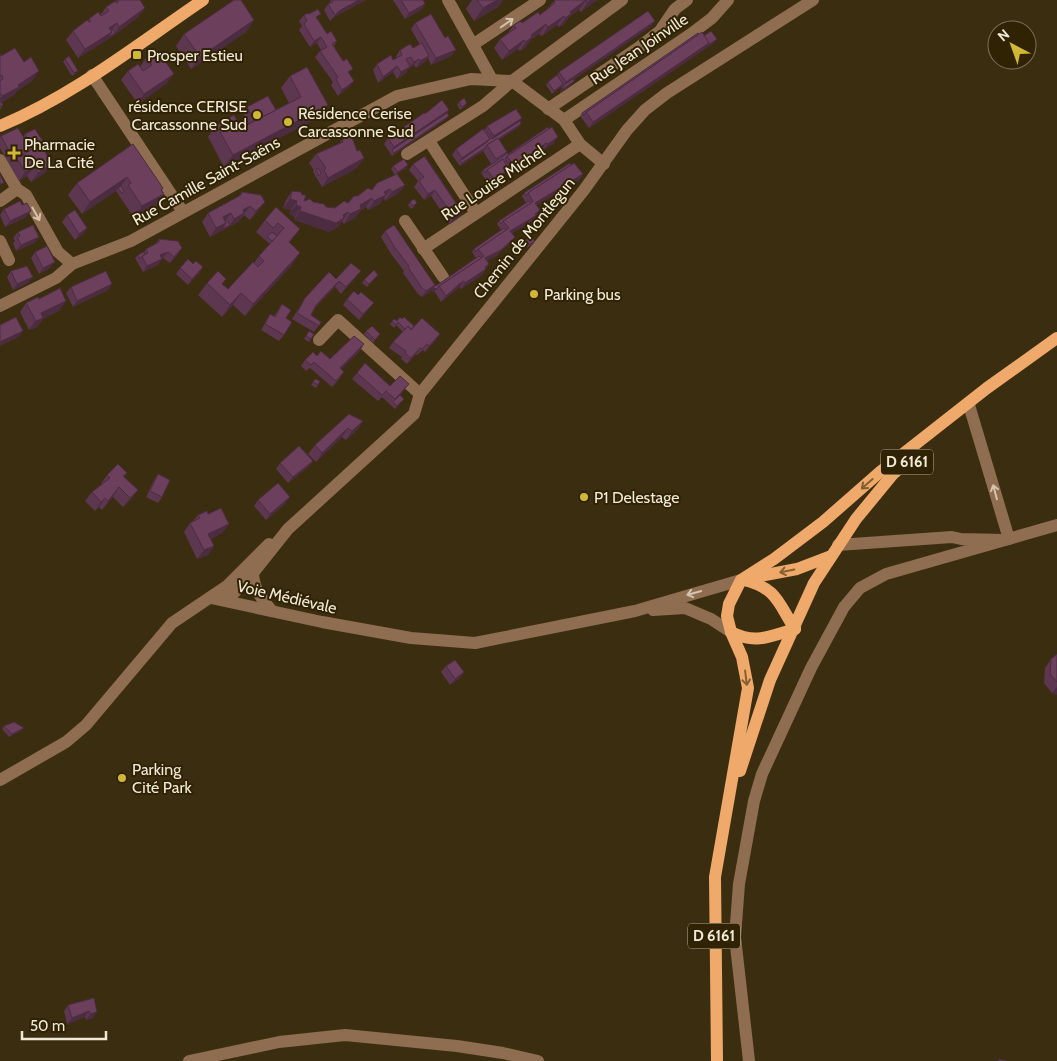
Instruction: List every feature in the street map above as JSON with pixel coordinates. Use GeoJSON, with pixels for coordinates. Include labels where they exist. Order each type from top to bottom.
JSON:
{"type":"FeatureCollection","features":[{"type":"Feature","properties":{"kind":"main road"},"geometry":{"type":"LineString","coordinates":[[0,126],[31,112],[92,75],[202,0]]}},
{"type":"Feature","properties":{"kind":"main road","name":"D 6161"},"geometry":{"type":"LineString","coordinates":[[717,1061],[715,877],[726,811],[770,680],[795,629],[814,583],[838,545],[893,474],[987,388],[1057,338]]}},
{"type":"Feature","properties":{"kind":"main road"},"geometry":{"type":"LineString","coordinates":[[726,811],[748,688],[742,657],[731,632],[727,616],[729,604],[741,580],[774,559],[823,522],[880,472],[987,388]]}},
{"type":"Feature","properties":{"kind":"main road"},"geometry":{"type":"LineString","coordinates":[[741,580],[797,569],[831,556]]}},
{"type":"Feature","properties":{"kind":"main road"},"geometry":{"type":"LineString","coordinates":[[731,632],[753,640],[795,629],[774,594],[757,583],[741,580]]}},
{"type":"Feature","properties":{"kind":"street"},"geometry":{"type":"LineString","coordinates":[[448,0],[474,44],[491,78]]}},
{"type":"Feature","properties":{"kind":"street"},"geometry":{"type":"LineString","coordinates":[[474,44],[540,0]]}},
{"type":"Feature","properties":{"kind":"street"},"geometry":{"type":"LineString","coordinates":[[407,154],[483,106],[512,81],[622,0]]}},
{"type":"Feature","properties":{"kind":"street"},"geometry":{"type":"LineString","coordinates":[[548,109],[638,48],[660,30],[675,9],[688,0]]}},
{"type":"Feature","properties":{"kind":"street","name":"Rue Jean Joinville"},"geometry":{"type":"LineString","coordinates":[[564,120],[691,34],[712,18],[728,0]]}},
{"type":"Feature","properties":{"kind":"street","name":"Chemin de Montlegun"},"geometry":{"type":"LineString","coordinates":[[211,598],[226,586],[254,557],[288,529],[414,414],[420,394],[604,164],[627,130],[645,110],[667,93],[813,0]]}},
{"type":"Feature","properties":{"kind":"street"},"geometry":{"type":"LineString","coordinates":[[92,75],[183,212]]}},
{"type":"Feature","properties":{"kind":"street","name":"Rue Camille Saint-Saëns"},"geometry":{"type":"LineString","coordinates":[[0,306],[56,278],[72,264],[131,241],[397,96],[471,79],[491,78],[512,81],[564,120],[580,144],[604,164]]}},
{"type":"Feature","properties":{"kind":"street"},"geometry":{"type":"LineString","coordinates":[[429,141],[476,213]]}},
{"type":"Feature","properties":{"kind":"street","name":"Rue Louise Michel"},"geometry":{"type":"LineString","coordinates":[[423,249],[580,144]]}},
{"type":"Feature","properties":{"kind":"street"},"geometry":{"type":"LineString","coordinates":[[0,160],[17,189],[26,196],[58,252],[72,264]]}},
{"type":"Feature","properties":{"kind":"street"},"geometry":{"type":"LineString","coordinates":[[0,201],[17,189]]}},
{"type":"Feature","properties":{"kind":"street"},"geometry":{"type":"LineString","coordinates":[[404,222],[443,277]]}},
{"type":"Feature","properties":{"kind":"street"},"geometry":{"type":"LineString","coordinates":[[0,241],[9,260]]}},
{"type":"Feature","properties":{"kind":"street"},"geometry":{"type":"LineString","coordinates":[[320,340],[338,320],[420,394]]}},
{"type":"Feature","properties":{"kind":"street"},"geometry":{"type":"LineString","coordinates":[[969,405],[1007,539]]}},
{"type":"Feature","properties":{"kind":"street"},"geometry":{"type":"LineString","coordinates":[[749,1061],[735,937],[739,884],[754,802],[762,774],[811,668],[844,607],[860,588],[886,574],[1057,525]]}},
{"type":"Feature","properties":{"kind":"street","name":"Chemin de Montlegun"},"geometry":{"type":"LineString","coordinates":[[227,600],[253,573],[288,529]]}},
{"type":"Feature","properties":{"kind":"street"},"geometry":{"type":"LineString","coordinates":[[838,545],[952,537],[962,539],[1007,539]]}},
{"type":"Feature","properties":{"kind":"street"},"geometry":{"type":"LineString","coordinates":[[253,573],[257,594],[272,610]]}},
{"type":"Feature","properties":{"kind":"street"},"geometry":{"type":"LineString","coordinates":[[635,611],[741,580]]}},
{"type":"Feature","properties":{"kind":"street"},"geometry":{"type":"LineString","coordinates":[[0,780],[66,742],[86,724],[172,623],[190,609],[211,598]]}},
{"type":"Feature","properties":{"kind":"street","name":"Voie Médiévale"},"geometry":{"type":"LineString","coordinates":[[211,598],[322,622],[411,638],[476,643],[635,611]]}},
{"type":"Feature","properties":{"kind":"street"},"geometry":{"type":"LineString","coordinates":[[635,611],[685,608],[711,619],[731,632]]}},
{"type":"Feature","properties":{"kind":"street"},"geometry":{"type":"LineString","coordinates":[[188,1061],[279,1042],[345,1035],[438,1044],[503,1053],[538,1061]]}},
{"type":"Feature","properties":{"kind":"building"},"geometry":{"type":"Polygon","coordinates":[[[118,0],[140,0],[145,8],[119,27],[117,23],[109,28],[112,32],[85,49],[73,31],[87,20],[91,21],[89,19],[98,12],[101,16],[109,11],[106,7],[115,1],[116,3],[118,2],[118,0]]]}},
{"type":"Feature","properties":{"kind":"building","name":"Résidence Cerise Carcassonne Sud"},"geometry":{"type":"Polygon","coordinates":[[[234,0],[241,0],[254,20],[200,57],[184,34],[234,0]]]}},
{"type":"Feature","properties":{"kind":"building"},"geometry":{"type":"Polygon","coordinates":[[[332,0],[359,0],[335,15],[328,4],[333,2],[332,0]]]}},
{"type":"Feature","properties":{"kind":"building"},"geometry":{"type":"Polygon","coordinates":[[[401,0],[423,0],[425,4],[409,13],[401,0]]]}},
{"type":"Feature","properties":{"kind":"building"},"geometry":{"type":"Polygon","coordinates":[[[477,0],[497,0],[483,8],[477,0]]]}},
{"type":"Feature","properties":{"kind":"building"},"geometry":{"type":"Polygon","coordinates":[[[555,0],[586,0],[565,18],[564,16],[548,27],[546,24],[531,35],[532,37],[526,42],[524,40],[509,51],[500,39],[516,28],[514,25],[520,21],[522,23],[538,12],[540,15],[555,3],[555,0]]]}},
{"type":"Feature","properties":{"kind":"building"},"geometry":{"type":"Polygon","coordinates":[[[318,9],[321,14],[316,17],[327,34],[331,31],[337,41],[332,44],[343,61],[347,59],[353,69],[348,72],[354,81],[342,90],[336,79],[338,77],[320,51],[327,47],[321,37],[314,41],[304,24],[307,21],[304,15],[318,9]]]}},
{"type":"Feature","properties":{"kind":"building"},"geometry":{"type":"Polygon","coordinates":[[[648,11],[655,21],[566,82],[559,72],[648,11]]]}},
{"type":"Feature","properties":{"kind":"building"},"geometry":{"type":"Polygon","coordinates":[[[431,14],[445,38],[448,36],[456,50],[436,58],[415,23],[431,14]]]}},
{"type":"Feature","properties":{"kind":"building"},"geometry":{"type":"Polygon","coordinates":[[[113,29],[115,33],[107,38],[112,32],[111,30],[113,29]]]}},
{"type":"Feature","properties":{"kind":"building"},"geometry":{"type":"Polygon","coordinates":[[[711,31],[717,39],[707,46],[709,43],[704,36],[711,31]]]}},
{"type":"Feature","properties":{"kind":"building"},"geometry":{"type":"Polygon","coordinates":[[[702,32],[709,43],[593,122],[586,112],[702,32]]]}},
{"type":"Feature","properties":{"kind":"building"},"geometry":{"type":"Polygon","coordinates":[[[698,33],[584,115],[582,113],[698,33]]]}},
{"type":"Feature","properties":{"kind":"building"},"geometry":{"type":"Polygon","coordinates":[[[422,43],[429,56],[414,62],[411,57],[406,59],[410,67],[401,72],[397,66],[383,77],[377,64],[391,55],[393,60],[402,55],[400,50],[410,44],[413,48],[422,43]]]}},
{"type":"Feature","properties":{"kind":"building"},"geometry":{"type":"Polygon","coordinates":[[[15,48],[24,62],[31,57],[39,71],[18,85],[19,87],[2,96],[0,93],[0,81],[3,79],[2,75],[0,76],[0,54],[1,56],[15,48]]]}},
{"type":"Feature","properties":{"kind":"building"},"geometry":{"type":"Polygon","coordinates":[[[157,50],[174,74],[144,94],[128,71],[138,64],[143,71],[152,65],[146,58],[157,50]]]}},
{"type":"Feature","properties":{"kind":"building"},"geometry":{"type":"Polygon","coordinates":[[[69,56],[78,71],[74,73],[65,59],[69,56]]]}},
{"type":"Feature","properties":{"kind":"building"},"geometry":{"type":"Polygon","coordinates":[[[307,67],[328,105],[233,155],[216,125],[234,115],[241,128],[301,97],[290,76],[307,67]]]}},
{"type":"Feature","properties":{"kind":"building"},"geometry":{"type":"Polygon","coordinates":[[[557,75],[563,84],[554,91],[548,82],[557,75]]]}},
{"type":"Feature","properties":{"kind":"building"},"geometry":{"type":"Polygon","coordinates":[[[573,79],[574,81],[562,90],[564,85],[573,79]]]}},
{"type":"Feature","properties":{"kind":"building"},"geometry":{"type":"Polygon","coordinates":[[[268,96],[276,110],[254,121],[247,107],[268,96]]]}},
{"type":"Feature","properties":{"kind":"building"},"geometry":{"type":"Polygon","coordinates":[[[464,98],[467,103],[462,107],[459,102],[464,98]]]}},
{"type":"Feature","properties":{"kind":"building"},"geometry":{"type":"Polygon","coordinates":[[[442,100],[449,110],[394,147],[388,138],[425,114],[442,100]]]}},
{"type":"Feature","properties":{"kind":"building"},"geometry":{"type":"Polygon","coordinates":[[[516,109],[522,118],[494,136],[487,126],[516,109]]]}},
{"type":"Feature","properties":{"kind":"building"},"geometry":{"type":"Polygon","coordinates":[[[447,113],[449,116],[394,153],[392,150],[447,113]]]}},
{"type":"Feature","properties":{"kind":"building"},"geometry":{"type":"Polygon","coordinates":[[[520,121],[521,124],[485,148],[462,163],[460,161],[490,139],[483,130],[485,129],[492,139],[520,121]]]}},
{"type":"Feature","properties":{"kind":"building"},"geometry":{"type":"Polygon","coordinates":[[[548,127],[549,129],[507,156],[505,159],[510,168],[506,171],[508,168],[503,159],[485,173],[483,170],[507,152],[508,154],[548,127]]]}},
{"type":"Feature","properties":{"kind":"building"},"geometry":{"type":"Polygon","coordinates":[[[552,127],[558,137],[548,144],[546,143],[518,164],[517,162],[513,165],[507,156],[552,127]]]}},
{"type":"Feature","properties":{"kind":"building"},"geometry":{"type":"Polygon","coordinates":[[[18,128],[31,150],[15,161],[1,136],[18,128]]]}},
{"type":"Feature","properties":{"kind":"building"},"geometry":{"type":"Polygon","coordinates":[[[35,129],[46,146],[43,148],[52,164],[38,173],[34,167],[25,172],[17,158],[34,148],[25,134],[35,129]]]}},
{"type":"Feature","properties":{"kind":"building"},"geometry":{"type":"Polygon","coordinates":[[[483,129],[490,139],[462,158],[456,149],[483,129]]]}},
{"type":"Feature","properties":{"kind":"building"},"geometry":{"type":"Polygon","coordinates":[[[351,135],[357,151],[360,150],[364,158],[328,178],[324,170],[326,168],[316,154],[343,142],[342,140],[351,135]]]}},
{"type":"Feature","properties":{"kind":"building"},"geometry":{"type":"Polygon","coordinates":[[[498,138],[507,152],[496,159],[487,145],[498,138]]]}},
{"type":"Feature","properties":{"kind":"building"},"geometry":{"type":"Polygon","coordinates":[[[133,144],[163,188],[161,190],[164,194],[142,206],[128,185],[131,183],[127,177],[90,202],[77,183],[133,144]]]}},
{"type":"Feature","properties":{"kind":"building"},"geometry":{"type":"Polygon","coordinates":[[[425,156],[462,212],[454,217],[435,190],[428,194],[419,181],[424,177],[413,164],[425,156]]]}},
{"type":"Feature","properties":{"kind":"building"},"geometry":{"type":"Polygon","coordinates":[[[404,159],[408,165],[398,172],[393,166],[404,159]]]}},
{"type":"Feature","properties":{"kind":"building"},"geometry":{"type":"Polygon","coordinates":[[[503,159],[508,168],[494,179],[487,170],[503,159]]]}},
{"type":"Feature","properties":{"kind":"building"},"geometry":{"type":"Polygon","coordinates":[[[570,163],[571,165],[526,196],[524,193],[570,163]]]}},
{"type":"Feature","properties":{"kind":"building"},"geometry":{"type":"Polygon","coordinates":[[[574,163],[583,174],[535,203],[540,210],[535,214],[537,215],[510,231],[515,237],[501,250],[485,258],[489,264],[485,267],[486,269],[465,283],[464,281],[459,284],[446,296],[439,286],[484,256],[478,249],[509,228],[503,221],[533,201],[528,193],[574,163]]]}},
{"type":"Feature","properties":{"kind":"building"},"geometry":{"type":"Polygon","coordinates":[[[318,168],[321,173],[319,176],[316,169],[318,168]]]}},
{"type":"Feature","properties":{"kind":"building"},"geometry":{"type":"Polygon","coordinates":[[[0,174],[4,183],[0,184],[0,174]]]}},
{"type":"Feature","properties":{"kind":"building"},"geometry":{"type":"Polygon","coordinates":[[[397,174],[405,185],[392,192],[390,189],[384,192],[386,195],[374,201],[372,198],[360,205],[361,209],[350,214],[348,212],[343,215],[344,218],[336,223],[300,211],[301,207],[296,205],[297,201],[290,199],[292,191],[301,192],[302,195],[306,195],[304,201],[310,199],[313,202],[324,204],[326,207],[335,208],[344,201],[348,203],[354,196],[358,196],[368,188],[372,190],[377,183],[397,174]]]}},
{"type":"Feature","properties":{"kind":"building"},"geometry":{"type":"Polygon","coordinates":[[[121,186],[124,191],[122,194],[118,188],[121,186]]]}},
{"type":"Feature","properties":{"kind":"building"},"geometry":{"type":"Polygon","coordinates":[[[242,192],[261,195],[265,202],[256,211],[250,206],[243,210],[244,213],[234,219],[231,213],[223,217],[226,223],[216,228],[208,213],[241,195],[242,192]]]}},
{"type":"Feature","properties":{"kind":"building"},"geometry":{"type":"Polygon","coordinates":[[[414,199],[417,203],[413,206],[410,202],[414,199]]]}},
{"type":"Feature","properties":{"kind":"building"},"geometry":{"type":"Polygon","coordinates":[[[20,201],[22,205],[27,203],[31,211],[10,221],[4,209],[20,201]]]}},
{"type":"Feature","properties":{"kind":"building"},"geometry":{"type":"Polygon","coordinates":[[[529,201],[531,203],[501,224],[499,221],[529,201]]]}},
{"type":"Feature","properties":{"kind":"building"},"geometry":{"type":"Polygon","coordinates":[[[276,207],[300,229],[289,242],[300,253],[253,304],[241,293],[230,305],[207,283],[218,271],[226,279],[222,284],[228,289],[253,262],[258,267],[264,261],[259,256],[284,228],[278,223],[273,228],[265,220],[276,207]]]}},
{"type":"Feature","properties":{"kind":"building"},"geometry":{"type":"Polygon","coordinates":[[[75,210],[87,228],[79,234],[67,215],[75,210]]]}},
{"type":"Feature","properties":{"kind":"building"},"geometry":{"type":"Polygon","coordinates":[[[226,219],[230,225],[222,229],[226,223],[226,219]]]}},
{"type":"Feature","properties":{"kind":"building"},"geometry":{"type":"Polygon","coordinates":[[[33,225],[39,237],[21,245],[17,237],[20,236],[18,232],[33,225]]]}},
{"type":"Feature","properties":{"kind":"building"},"geometry":{"type":"Polygon","coordinates":[[[394,225],[435,285],[426,291],[422,288],[385,231],[394,225]]]}},
{"type":"Feature","properties":{"kind":"building"},"geometry":{"type":"Polygon","coordinates":[[[504,228],[506,230],[476,252],[474,249],[504,228]]]}},
{"type":"Feature","properties":{"kind":"building"},"geometry":{"type":"Polygon","coordinates":[[[272,232],[277,236],[272,241],[267,237],[272,232]]]}},
{"type":"Feature","properties":{"kind":"building"},"geometry":{"type":"Polygon","coordinates":[[[531,236],[535,241],[529,245],[526,240],[531,236]]]}},
{"type":"Feature","properties":{"kind":"building"},"geometry":{"type":"Polygon","coordinates":[[[159,239],[178,241],[182,248],[174,257],[168,252],[160,255],[162,259],[147,266],[142,256],[148,253],[146,249],[159,242],[159,239]]]}},
{"type":"Feature","properties":{"kind":"building"},"geometry":{"type":"Polygon","coordinates":[[[47,246],[55,262],[43,268],[35,252],[47,246]]]}},
{"type":"Feature","properties":{"kind":"building"},"geometry":{"type":"Polygon","coordinates":[[[144,252],[145,254],[140,259],[138,255],[144,252]]]}},
{"type":"Feature","properties":{"kind":"building"},"geometry":{"type":"Polygon","coordinates":[[[479,256],[481,258],[437,289],[433,288],[435,285],[479,256]]]}},
{"type":"Feature","properties":{"kind":"building"},"geometry":{"type":"Polygon","coordinates":[[[188,259],[193,264],[196,261],[203,267],[192,279],[180,268],[188,259]]]}},
{"type":"Feature","properties":{"kind":"building"},"geometry":{"type":"Polygon","coordinates":[[[351,263],[361,271],[346,287],[339,281],[316,305],[311,315],[321,322],[319,326],[297,313],[305,298],[329,272],[336,279],[351,263]]]}},
{"type":"Feature","properties":{"kind":"building"},"geometry":{"type":"Polygon","coordinates":[[[27,266],[33,277],[17,284],[11,271],[27,266]]]}},
{"type":"Feature","properties":{"kind":"building"},"geometry":{"type":"Polygon","coordinates":[[[374,270],[378,275],[369,284],[364,280],[374,270]]]}},
{"type":"Feature","properties":{"kind":"building"},"geometry":{"type":"Polygon","coordinates":[[[106,271],[112,284],[77,301],[71,287],[106,271]]]}},
{"type":"Feature","properties":{"kind":"building"},"geometry":{"type":"Polygon","coordinates":[[[60,288],[66,301],[41,313],[43,318],[36,321],[26,303],[38,297],[39,299],[60,288]]]}},
{"type":"Feature","properties":{"kind":"building"},"geometry":{"type":"Polygon","coordinates":[[[354,291],[358,295],[361,292],[374,303],[363,314],[347,299],[354,291]]]}},
{"type":"Feature","properties":{"kind":"building"},"geometry":{"type":"Polygon","coordinates":[[[282,304],[291,310],[286,318],[292,322],[284,335],[265,324],[270,314],[275,317],[282,304]]]}},
{"type":"Feature","properties":{"kind":"building"},"geometry":{"type":"Polygon","coordinates":[[[16,317],[23,331],[0,342],[0,325],[16,317]]]}},
{"type":"Feature","properties":{"kind":"building"},"geometry":{"type":"Polygon","coordinates":[[[400,317],[402,319],[404,317],[414,326],[411,330],[408,326],[405,329],[398,322],[396,325],[392,321],[394,319],[397,321],[400,317]]]}},
{"type":"Feature","properties":{"kind":"building"},"geometry":{"type":"Polygon","coordinates":[[[422,318],[440,334],[429,346],[427,344],[422,349],[420,348],[411,358],[405,353],[406,351],[393,342],[408,326],[411,330],[422,318]]]}},
{"type":"Feature","properties":{"kind":"building"},"geometry":{"type":"Polygon","coordinates":[[[372,326],[380,334],[375,340],[366,331],[372,326]]]}},
{"type":"Feature","properties":{"kind":"building"},"geometry":{"type":"Polygon","coordinates":[[[309,331],[314,334],[311,339],[306,336],[309,331]]]}},
{"type":"Feature","properties":{"kind":"building"},"geometry":{"type":"Polygon","coordinates":[[[354,336],[364,344],[340,368],[344,372],[336,381],[314,362],[311,365],[305,360],[313,352],[317,356],[321,351],[330,359],[354,336]]]}},
{"type":"Feature","properties":{"kind":"building"},"geometry":{"type":"Polygon","coordinates":[[[365,363],[390,386],[400,376],[409,384],[395,399],[386,391],[382,395],[357,373],[365,363]]]}},
{"type":"Feature","properties":{"kind":"building"},"geometry":{"type":"Polygon","coordinates":[[[315,379],[320,381],[318,385],[313,382],[315,379]]]}},
{"type":"Feature","properties":{"kind":"building"},"geometry":{"type":"Polygon","coordinates":[[[400,395],[404,399],[397,406],[393,402],[400,395]]]}},
{"type":"Feature","properties":{"kind":"building"},"geometry":{"type":"Polygon","coordinates":[[[349,414],[363,421],[352,431],[348,428],[322,453],[315,445],[349,414]]]}},
{"type":"Feature","properties":{"kind":"building"},"geometry":{"type":"Polygon","coordinates":[[[299,446],[313,461],[293,477],[280,463],[299,446]]]}},
{"type":"Feature","properties":{"kind":"building"},"geometry":{"type":"Polygon","coordinates":[[[118,464],[127,473],[123,476],[138,490],[130,498],[119,487],[108,501],[105,498],[101,502],[92,492],[110,478],[107,475],[118,464]]]}},
{"type":"Feature","properties":{"kind":"building"},"geometry":{"type":"Polygon","coordinates":[[[158,474],[170,480],[162,497],[150,491],[158,474]]]}},
{"type":"Feature","properties":{"kind":"building"},"geometry":{"type":"Polygon","coordinates":[[[278,483],[290,497],[270,514],[258,500],[278,483]]]}},
{"type":"Feature","properties":{"kind":"building"},"geometry":{"type":"Polygon","coordinates":[[[221,508],[229,524],[208,534],[214,546],[204,550],[190,523],[200,518],[198,515],[207,511],[208,514],[221,508]]]}},
{"type":"Feature","properties":{"kind":"building"},"geometry":{"type":"Polygon","coordinates":[[[1057,654],[1057,682],[1050,674],[1051,659],[1057,654]]]}},
{"type":"Feature","properties":{"kind":"building"},"geometry":{"type":"Polygon","coordinates":[[[455,660],[464,672],[455,679],[446,666],[455,660]]]}},
{"type":"Feature","properties":{"kind":"building"},"geometry":{"type":"Polygon","coordinates":[[[14,722],[24,728],[12,734],[4,726],[14,722]]]}},
{"type":"Feature","properties":{"kind":"building"},"geometry":{"type":"Polygon","coordinates":[[[94,998],[97,1012],[90,1014],[89,1011],[72,1018],[68,1005],[94,998]]]}},
{"type":"Feature","properties":{"kind":"place","name":"Prosper Estieu"},"geometry":{"type":"Point","coordinates":[137,55]}},
{"type":"Feature","properties":{"kind":"place","name":"résidence CERISE Carcassonne Sud"},"geometry":{"type":"Point","coordinates":[257,115]}},
{"type":"Feature","properties":{"kind":"place","name":"Résidence Cerise Carcassonne Sud"},"geometry":{"type":"Point","coordinates":[288,122]}},
{"type":"Feature","properties":{"kind":"place","name":"Pharmacie De La Cité"},"geometry":{"type":"Point","coordinates":[14,153]}},
{"type":"Feature","properties":{"kind":"place","name":"Parking bus"},"geometry":{"type":"Point","coordinates":[534,294]}},
{"type":"Feature","properties":{"kind":"place","name":"P1 Delestage"},"geometry":{"type":"Point","coordinates":[584,497]}},
{"type":"Feature","properties":{"kind":"place","name":"Parking Cité Park"},"geometry":{"type":"Point","coordinates":[122,778]}}]}
